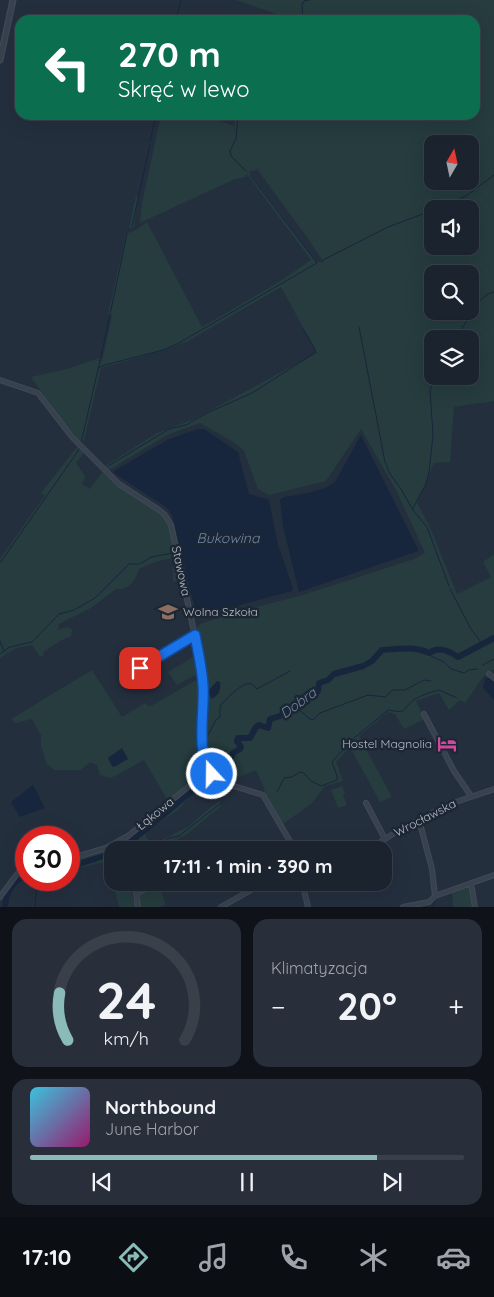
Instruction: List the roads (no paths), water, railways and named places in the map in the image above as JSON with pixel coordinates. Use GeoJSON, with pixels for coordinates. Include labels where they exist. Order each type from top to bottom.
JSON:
{"type":"FeatureCollection","features":[{"type":"Feature","properties":{"kind":"street"},"geometry":{"type":"LineString","coordinates":[[0,60],[13,0]]}},
{"type":"Feature","properties":{"kind":"street","name":"Stawowa"},"geometry":{"type":"LineString","coordinates":[[0,380],[38,393],[72,437],[119,484],[159,510],[169,520],[195,635],[203,686],[203,747],[213,774]]}},
{"type":"Feature","properties":{"kind":"street"},"geometry":{"type":"LineString","coordinates":[[126,676],[195,635]]}},
{"type":"Feature","properties":{"kind":"street"},"geometry":{"type":"LineString","coordinates":[[489,674],[494,678]]}},
{"type":"Feature","properties":{"kind":"street"},"geometry":{"type":"LineString","coordinates":[[424,714],[454,771],[471,796]]}},
{"type":"Feature","properties":{"kind":"street"},"geometry":{"type":"LineString","coordinates":[[213,774],[224,783],[263,795],[290,841]]}},
{"type":"Feature","properties":{"kind":"street","name":"Łąkowa"},"geometry":{"type":"LineString","coordinates":[[80,856],[106,848],[128,836],[213,774]]}},
{"type":"Feature","properties":{"kind":"street","name":"Wrocławska"},"geometry":{"type":"LineString","coordinates":[[366,803],[384,840],[447,805],[494,789]]}},
{"type":"Feature","properties":{"kind":"street"},"geometry":{"type":"LineString","coordinates":[[419,820],[432,869],[433,898],[430,907]]}},
{"type":"Feature","properties":{"kind":"street"},"geometry":{"type":"LineString","coordinates":[[403,907],[429,902],[433,898],[494,876]]}},
{"type":"Feature","properties":{"kind":"street"},"geometry":{"type":"LineString","coordinates":[[0,897],[15,877]]}},
{"type":"Feature","properties":{"kind":"street"},"geometry":{"type":"LineString","coordinates":[[471,883],[475,907]]}},
{"type":"Feature","properties":{"kind":"street"},"geometry":{"type":"LineString","coordinates":[[138,907],[136,893],[140,891]]}},
{"type":"Feature","properties":{"kind":"street"},"geometry":{"type":"LineString","coordinates":[[304,891],[308,907]]}},
{"type":"Feature","properties":{"kind":"street"},"geometry":{"type":"LineString","coordinates":[[221,907],[247,892]]}},
{"type":"Feature","properties":{"kind":"water","name":"Bukowina"},"geometry":{"type":"Polygon","coordinates":[[[198,429],[204,429],[238,452],[249,494],[269,500],[278,545],[293,588],[292,591],[200,616],[196,613],[172,515],[167,508],[114,473],[114,471],[167,440],[198,429]]]}},
{"type":"Feature","properties":{"kind":"water","name":"Bukowina"},"geometry":{"type":"Polygon","coordinates":[[[361,435],[418,551],[299,592],[283,526],[280,500],[284,497],[325,488],[335,482],[361,435]]]}},
{"type":"Feature","properties":{"kind":"water"},"geometry":{"type":"Polygon","coordinates":[[[485,678],[490,678],[494,683],[494,700],[483,688],[485,678]]]}},
{"type":"Feature","properties":{"kind":"water"},"geometry":{"type":"Polygon","coordinates":[[[217,681],[220,682],[220,690],[212,699],[209,690],[217,681]]]}},
{"type":"Feature","properties":{"kind":"water"},"geometry":{"type":"Polygon","coordinates":[[[122,748],[128,759],[114,767],[108,758],[122,748]]]}},
{"type":"Feature","properties":{"kind":"water"},"geometry":{"type":"Polygon","coordinates":[[[33,785],[45,808],[20,817],[11,802],[33,785]]]}},
{"type":"Feature","properties":{"kind":"waterway"},"geometry":{"type":"LineString","coordinates":[[177,15],[181,0]]}},
{"type":"Feature","properties":{"kind":"waterway"},"geometry":{"type":"LineString","coordinates":[[303,15],[302,5],[304,1],[309,0]]}},
{"type":"Feature","properties":{"kind":"waterway"},"geometry":{"type":"LineString","coordinates":[[150,142],[155,120]]}},
{"type":"Feature","properties":{"kind":"waterway"},"geometry":{"type":"LineString","coordinates":[[238,120],[236,139],[230,151],[231,156],[247,172]]}},
{"type":"Feature","properties":{"kind":"waterway"},"geometry":{"type":"LineString","coordinates":[[132,226],[150,145]]}},
{"type":"Feature","properties":{"kind":"waterway"},"geometry":{"type":"LineString","coordinates":[[98,368],[163,350],[177,344],[317,263],[250,175]]}},
{"type":"Feature","properties":{"kind":"waterway"},"geometry":{"type":"LineString","coordinates":[[458,200],[494,175]]}},
{"type":"Feature","properties":{"kind":"waterway"},"geometry":{"type":"LineString","coordinates":[[323,260],[388,227],[424,214]]}},
{"type":"Feature","properties":{"kind":"waterway"},"geometry":{"type":"LineString","coordinates":[[101,357],[127,234]]}},
{"type":"Feature","properties":{"kind":"waterway"},"geometry":{"type":"LineString","coordinates":[[479,302],[486,295],[494,292]]}},
{"type":"Feature","properties":{"kind":"waterway"},"geometry":{"type":"LineString","coordinates":[[461,330],[467,320]]}},
{"type":"Feature","properties":{"kind":"waterway"},"geometry":{"type":"LineString","coordinates":[[359,327],[385,462],[390,474],[413,510],[427,527],[449,586]]}},
{"type":"Feature","properties":{"kind":"waterway"},"geometry":{"type":"LineString","coordinates":[[108,466],[169,429],[186,425],[207,413],[252,393],[310,356],[315,352],[315,349],[303,329]]}},
{"type":"Feature","properties":{"kind":"waterway"},"geometry":{"type":"LineString","coordinates":[[81,443],[100,361]]}},
{"type":"Feature","properties":{"kind":"waterway"},"geometry":{"type":"LineString","coordinates":[[413,508],[426,484],[429,472],[433,435],[430,390],[432,385]]}},
{"type":"Feature","properties":{"kind":"waterway"},"geometry":{"type":"LineString","coordinates":[[0,563],[80,448]]}},
{"type":"Feature","properties":{"kind":"waterway"},"geometry":{"type":"LineString","coordinates":[[0,654],[10,647],[32,642],[59,614],[74,610],[95,598],[129,564],[140,564],[151,557],[174,553]]}},
{"type":"Feature","properties":{"kind":"waterway"},"geometry":{"type":"LineString","coordinates":[[450,589],[471,629],[483,645]]}},
{"type":"Feature","properties":{"kind":"waterway","name":"Dobra"},"geometry":{"type":"LineString","coordinates":[[131,841],[197,786],[201,787],[208,783],[230,760],[233,753],[240,749],[241,747],[237,741],[238,738],[250,738],[259,725],[268,728],[270,719],[280,716],[301,698],[305,701],[318,691],[319,683],[328,680],[334,674],[363,666],[372,661],[382,650],[412,649],[429,653],[440,650],[448,651],[458,657],[494,638]]}},
{"type":"Feature","properties":{"kind":"waterway"},"geometry":{"type":"LineString","coordinates":[[0,641],[4,651]]}},
{"type":"Feature","properties":{"kind":"waterway"},"geometry":{"type":"LineString","coordinates":[[429,653],[431,656],[444,662],[451,669],[464,673],[477,669]]}},
{"type":"Feature","properties":{"kind":"waterway"},"geometry":{"type":"LineString","coordinates":[[483,665],[494,659]]}},
{"type":"Feature","properties":{"kind":"waterway"},"geometry":{"type":"LineString","coordinates":[[208,735],[216,720],[220,717],[220,706],[234,692],[243,685],[248,684],[252,684],[257,689],[290,671]]}},
{"type":"Feature","properties":{"kind":"waterway"},"geometry":{"type":"LineString","coordinates":[[290,707],[313,720],[320,713],[368,695],[385,697],[393,690],[405,690],[424,680],[431,681]]}},
{"type":"Feature","properties":{"kind":"waterway"},"geometry":{"type":"LineString","coordinates":[[277,792],[284,778],[292,777],[300,772],[321,786],[337,780],[332,762],[353,739],[388,710],[403,711],[415,699],[439,690],[457,698]]}},
{"type":"Feature","properties":{"kind":"waterway"},"geometry":{"type":"LineString","coordinates":[[165,841],[179,836],[221,803]]}},
{"type":"Feature","properties":{"kind":"waterway","name":"Dobra"},"geometry":{"type":"LineString","coordinates":[[80,864],[104,856]]}},
{"type":"Feature","properties":{"kind":"waterway","name":"Dobra"},"geometry":{"type":"LineString","coordinates":[[5,907],[7,897],[15,882]]}},
{"type":"Feature","properties":{"kind":"waterway"},"geometry":{"type":"LineString","coordinates":[[35,907],[36,891]]}},
{"type":"Feature","properties":{"kind":"waterway"},"geometry":{"type":"LineString","coordinates":[[433,907],[435,898]]}},
{"type":"Feature","properties":{"kind":"place","name":"Wolna Szkoła"},"geometry":{"type":"Point","coordinates":[168,612]}},
{"type":"Feature","properties":{"kind":"place","name":"Hostel Magnolia"},"geometry":{"type":"Point","coordinates":[447,744]}}]}
